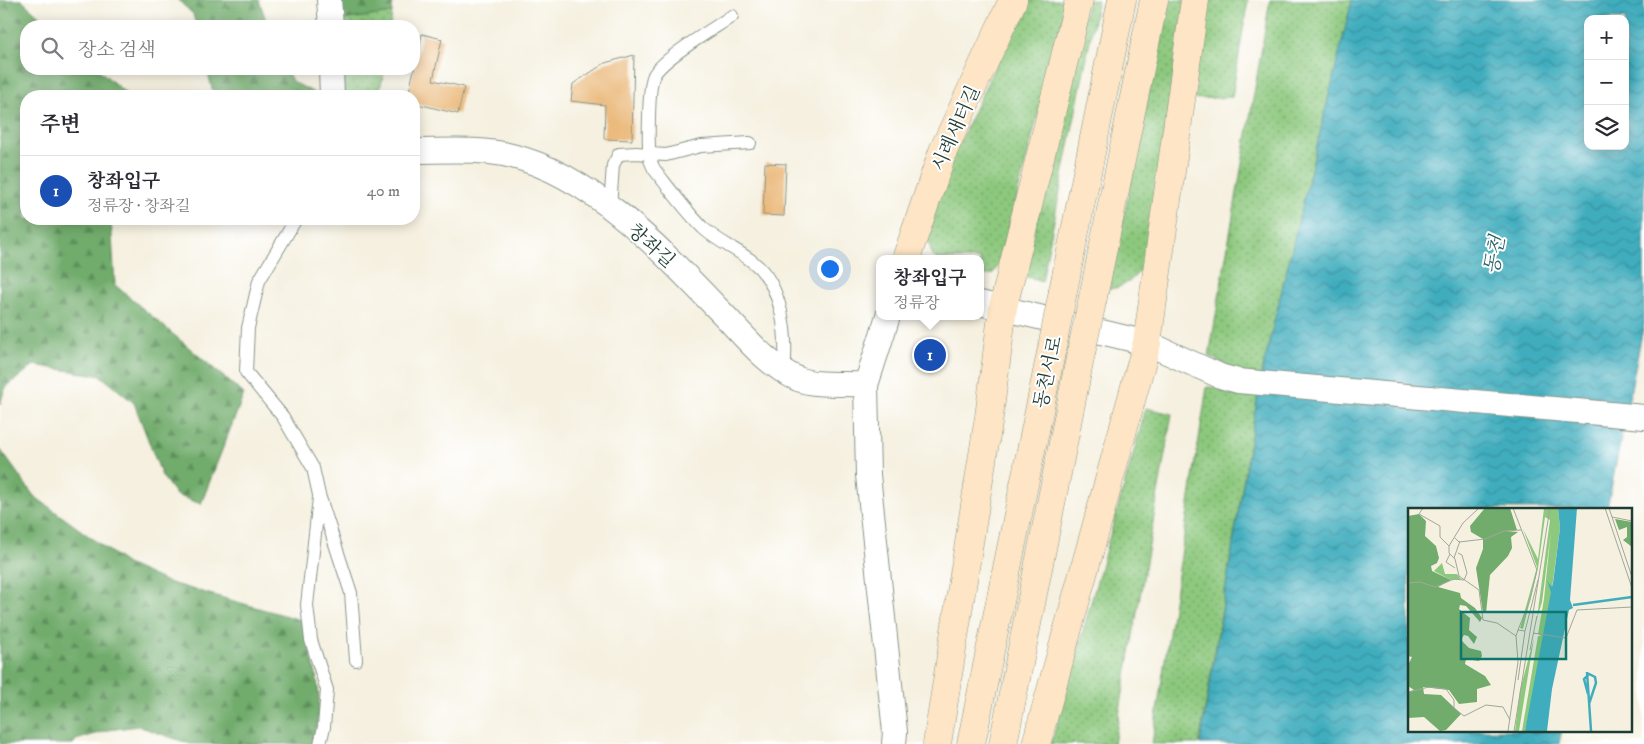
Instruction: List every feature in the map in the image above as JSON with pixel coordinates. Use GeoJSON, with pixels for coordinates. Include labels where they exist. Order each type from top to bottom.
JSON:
{"type":"FeatureCollection","features":[{"type":"Feature","properties":{"kind":"main road","name":"시례새터길"},"geometry":{"type":"LineString","coordinates":[[907,255],[943,151],[1014,0]]}},
{"type":"Feature","properties":{"kind":"main road"},"geometry":{"type":"LineString","coordinates":[[937,744],[989,417],[992,305],[1079,0]]}},
{"type":"Feature","properties":{"kind":"main road","name":"동천서로"},"geometry":{"type":"LineString","coordinates":[[971,744],[1122,0]]}},
{"type":"Feature","properties":{"kind":"main road","name":"동천서로"},"geometry":{"type":"LineString","coordinates":[[1003,744],[1154,0]]}},
{"type":"Feature","properties":{"kind":"main road"},"geometry":{"type":"LineString","coordinates":[[1036,744],[1148,343],[1195,0]]}},
{"type":"Feature","properties":{"kind":"street"},"geometry":{"type":"LineString","coordinates":[[329,0],[331,20]]}},
{"type":"Feature","properties":{"kind":"street"},"geometry":{"type":"LineString","coordinates":[[331,75],[332,90]]}},
{"type":"Feature","properties":{"kind":"street","name":"창좌길"},"geometry":{"type":"LineString","coordinates":[[420,151],[510,155],[525,159],[558,173],[610,207],[675,265],[758,350],[784,372],[801,380],[812,382],[866,385]]}},
{"type":"Feature","properties":{"kind":"street"},"geometry":{"type":"LineString","coordinates":[[992,305],[1148,343],[1220,376],[1258,384],[1644,417]]}},
{"type":"Feature","properties":{"kind":"street"},"geometry":{"type":"LineString","coordinates":[[887,320],[866,385],[868,475],[894,723],[894,744]]}},
{"type":"Feature","properties":{"kind":"lane"},"geometry":{"type":"LineString","coordinates":[[732,16],[674,57],[655,73],[651,82],[649,154],[654,168],[702,227],[719,242],[754,262],[765,273],[778,304],[786,343],[784,372]]}},
{"type":"Feature","properties":{"kind":"lane"},"geometry":{"type":"LineString","coordinates":[[610,207],[615,159],[625,153],[666,155],[701,146],[750,144]]}},
{"type":"Feature","properties":{"kind":"lane"},"geometry":{"type":"LineString","coordinates":[[292,225],[259,281],[248,328],[246,372],[283,417],[313,468],[319,495],[351,593],[356,660]]}},
{"type":"Feature","properties":{"kind":"lane"},"geometry":{"type":"LineString","coordinates":[[319,495],[307,605],[311,640],[327,690],[324,727],[320,744]]}},
{"type":"Feature","properties":{"kind":"green space"},"geometry":{"type":"Polygon","coordinates":[[[0,0],[21,0],[44,20],[20,20],[20,75],[105,75],[122,90],[20,90],[20,225],[111,225],[115,285],[244,394],[201,504],[176,495],[162,476],[134,403],[101,376],[34,365],[5,388],[0,405],[0,0]]]}},
{"type":"Feature","properties":{"kind":"green space"},"geometry":{"type":"Polygon","coordinates":[[[178,0],[259,0],[266,20],[194,20],[193,14],[178,0]]]}},
{"type":"Feature","properties":{"kind":"green space"},"geometry":{"type":"Polygon","coordinates":[[[340,0],[393,0],[392,13],[341,20],[340,0]]]}},
{"type":"Feature","properties":{"kind":"green space"},"geometry":{"type":"Polygon","coordinates":[[[1026,0],[1067,0],[1000,264],[992,274],[984,275],[984,255],[932,254],[926,233],[954,154],[1026,0]]]}},
{"type":"Feature","properties":{"kind":"green space"},"geometry":{"type":"Polygon","coordinates":[[[1088,0],[1098,0],[1042,281],[1024,276],[1088,0]]]}},
{"type":"Feature","properties":{"kind":"green space"},"geometry":{"type":"Polygon","coordinates":[[[1168,0],[1185,0],[1146,260],[1131,280],[1122,286],[1109,289],[1168,0]]]}},
{"type":"Feature","properties":{"kind":"green space"},"geometry":{"type":"Polygon","coordinates":[[[1204,0],[1248,0],[1232,97],[1192,99],[1204,0]]]}},
{"type":"Feature","properties":{"kind":"green space"},"geometry":{"type":"Polygon","coordinates":[[[1270,0],[1352,0],[1261,376],[1199,744],[1152,744],[1207,387],[1231,388],[1235,370],[1209,356],[1270,0]]]}},
{"type":"Feature","properties":{"kind":"green space"},"geometry":{"type":"Polygon","coordinates":[[[392,13],[391,20],[341,20],[392,13]]]}},
{"type":"Feature","properties":{"kind":"green space"},"geometry":{"type":"Polygon","coordinates":[[[209,75],[289,75],[292,81],[309,90],[212,90],[209,75]]]}},
{"type":"Feature","properties":{"kind":"green space"},"geometry":{"type":"Polygon","coordinates":[[[342,75],[383,75],[380,90],[344,90],[342,75]]]}},
{"type":"Feature","properties":{"kind":"green space"},"geometry":{"type":"Polygon","coordinates":[[[1146,408],[1172,414],[1114,744],[1051,744],[1146,408]]]}},
{"type":"Feature","properties":{"kind":"green space"},"geometry":{"type":"Polygon","coordinates":[[[0,449],[34,496],[127,564],[167,582],[301,620],[314,667],[319,696],[319,712],[311,744],[190,744],[138,726],[109,730],[76,740],[73,744],[0,744],[0,449]]]}},
{"type":"Feature","properties":{"kind":"water","name":"동천"},"geometry":{"type":"Polygon","coordinates":[[[1352,0],[1644,0],[1644,324],[1607,508],[1408,508],[1408,732],[1562,732],[1559,744],[1200,744],[1261,376],[1352,0]]]}},
{"type":"Feature","properties":{"kind":"building"},"geometry":{"type":"Polygon","coordinates":[[[422,34],[442,39],[433,80],[464,87],[458,114],[420,104],[420,90],[409,90],[413,75],[420,75],[420,43],[422,34]]]}},
{"type":"Feature","properties":{"kind":"building"},"geometry":{"type":"Polygon","coordinates":[[[634,55],[632,140],[604,139],[605,105],[571,101],[573,84],[605,63],[634,55]]]}},
{"type":"Feature","properties":{"kind":"building"},"geometry":{"type":"Polygon","coordinates":[[[765,163],[786,164],[784,216],[763,215],[765,163]]]}},
{"type":"Feature","properties":{"kind":"place","name":"창좌입구"},"geometry":{"type":"Point","coordinates":[930,355]}}]}
